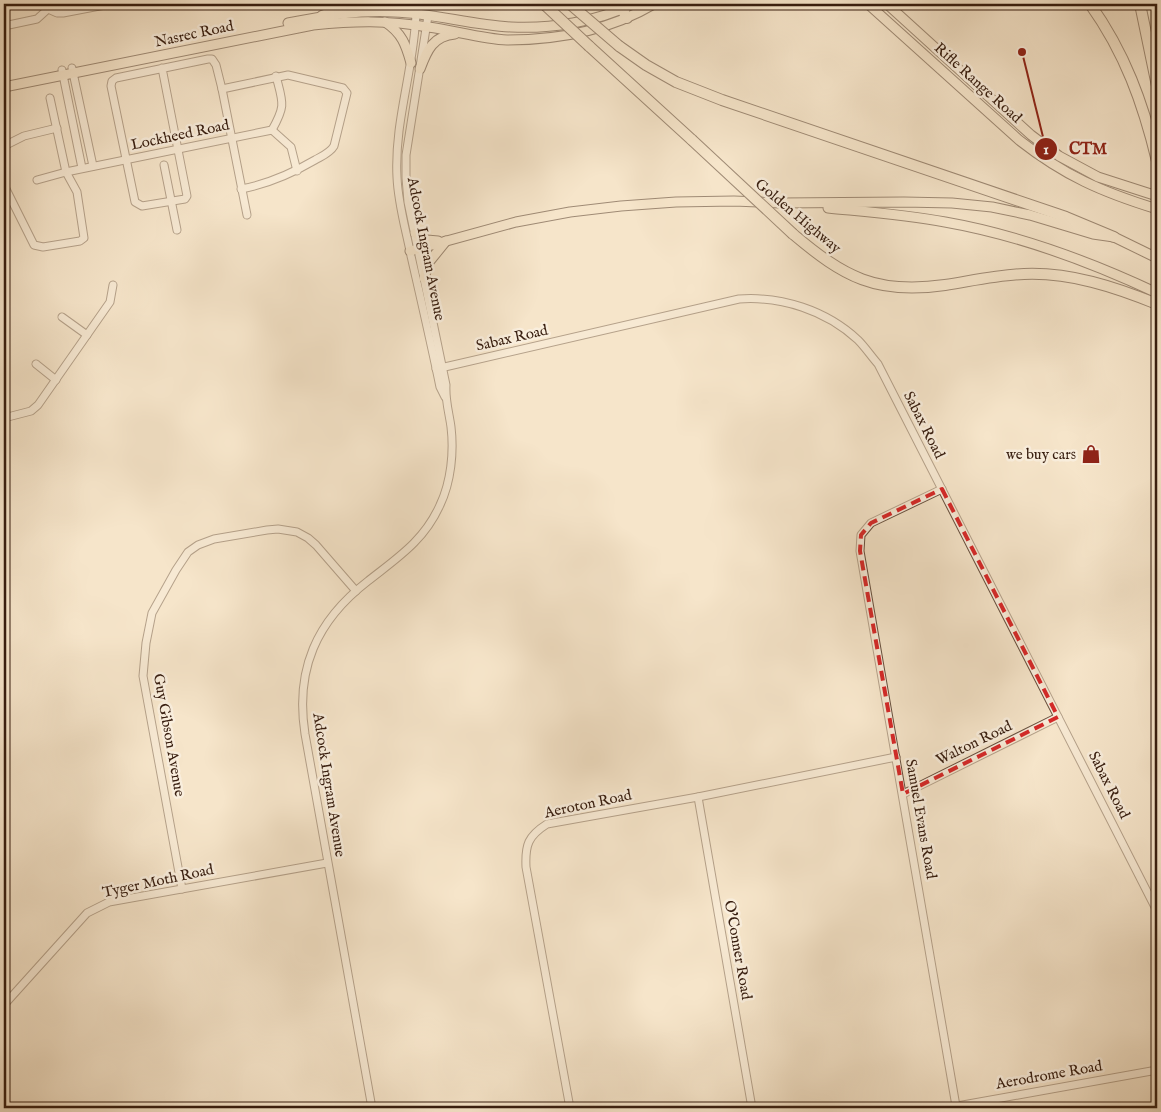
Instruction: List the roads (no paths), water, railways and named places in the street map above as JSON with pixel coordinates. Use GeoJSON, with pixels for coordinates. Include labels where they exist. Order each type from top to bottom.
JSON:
{"type":"FeatureCollection","features":[{"type":"Feature","properties":{"kind":"highway"},"geometry":{"type":"LineString","coordinates":[[322,16],[356,4]]}},
{"type":"Feature","properties":{"kind":"highway","name":"Golden Highway"},"geometry":{"type":"LineString","coordinates":[[544,4],[793,234],[816,254],[841,270],[865,281],[885,286],[927,287],[1004,275],[1050,275],[1090,282],[1157,300]]}},
{"type":"Feature","properties":{"kind":"highway"},"geometry":{"type":"LineString","coordinates":[[570,4],[619,46],[646,65],[676,82],[722,100],[1048,211],[1114,237]]}},
{"type":"Feature","properties":{"kind":"highway"},"geometry":{"type":"LineString","coordinates":[[1090,4],[1114,39],[1128,69],[1142,104],[1157,161]]}},
{"type":"Feature","properties":{"kind":"highway"},"geometry":{"type":"LineString","coordinates":[[1140,4],[1157,86]]}},
{"type":"Feature","properties":{"kind":"main road","name":"Nasrec Road"},"geometry":{"type":"LineString","coordinates":[[4,82],[292,28],[363,21],[427,26],[505,40],[540,39],[593,30],[633,4]]}},
{"type":"Feature","properties":{"kind":"main road","name":"Nasrec Road"},"geometry":{"type":"LineString","coordinates":[[73,70],[322,16],[416,9],[428,16],[511,27],[541,27],[582,22],[622,10],[654,4]]}},
{"type":"Feature","properties":{"kind":"main road","name":"Rifle Range Road"},"geometry":{"type":"LineString","coordinates":[[868,4],[1019,140],[1036,153],[1074,177],[1115,195],[1157,209]]}},
{"type":"Feature","properties":{"kind":"main road","name":"Rifle Range Road"},"geometry":{"type":"LineString","coordinates":[[887,4],[994,102],[1059,156],[1098,177],[1157,196]]}},
{"type":"Feature","properties":{"kind":"main road"},"geometry":{"type":"LineString","coordinates":[[384,22],[395,28],[402,36],[411,63]]}},
{"type":"Feature","properties":{"kind":"main road"},"geometry":{"type":"LineString","coordinates":[[420,69],[428,48],[434,42],[447,35],[468,33]]}},
{"type":"Feature","properties":{"kind":"main road","name":"Nasrec Road"},"geometry":{"type":"LineString","coordinates":[[4,87],[63,72]]}},
{"type":"Feature","properties":{"kind":"main road"},"geometry":{"type":"LineString","coordinates":[[414,250],[516,222],[587,210],[676,202],[734,201],[781,203],[952,203],[992,207],[1030,214],[1093,234],[1114,237],[1154,256]]}},
{"type":"Feature","properties":{"kind":"main road"},"geometry":{"type":"LineString","coordinates":[[781,203],[908,216],[986,230],[1066,254],[1133,282],[1157,300]]}},
{"type":"Feature","properties":{"kind":"main road"},"geometry":{"type":"LineString","coordinates":[[415,233],[427,240],[446,241]]}},
{"type":"Feature","properties":{"kind":"main road"},"geometry":{"type":"LineString","coordinates":[[424,278],[429,262],[446,241]]}},
{"type":"Feature","properties":{"kind":"street"},"geometry":{"type":"LineString","coordinates":[[4,26],[37,19],[47,6],[52,12],[63,13],[110,4]]}},
{"type":"Feature","properties":{"kind":"street","name":"Adcock Ingram Avenue"},"geometry":{"type":"LineString","coordinates":[[372,1108],[303,721],[303,688],[308,664],[319,636],[330,617],[344,601],[406,552],[424,532],[441,504],[452,461],[451,426],[446,398],[440,387],[440,368],[424,278],[400,203],[397,178],[400,123],[411,63],[416,9]]}},
{"type":"Feature","properties":{"kind":"street","name":"Adcock Ingram Avenue"},"geometry":{"type":"LineString","coordinates":[[428,16],[406,155],[406,178],[408,202],[415,233],[414,250],[440,368]]}},
{"type":"Feature","properties":{"kind":"street"},"geometry":{"type":"LineString","coordinates":[[162,68],[187,196],[185,199],[142,206],[134,200],[111,86],[112,81],[116,78],[162,68],[212,59],[216,65],[222,89],[230,138],[247,215]]}},
{"type":"Feature","properties":{"kind":"street"},"geometry":{"type":"LineString","coordinates":[[73,70],[92,166]]}},
{"type":"Feature","properties":{"kind":"street"},"geometry":{"type":"LineString","coordinates":[[63,72],[82,168]]}},
{"type":"Feature","properties":{"kind":"street"},"geometry":{"type":"LineString","coordinates":[[222,89],[276,76],[288,75],[343,88],[347,93],[332,149],[297,171],[277,180],[241,189]]}},
{"type":"Feature","properties":{"kind":"street"},"geometry":{"type":"LineString","coordinates":[[276,76],[282,98],[282,109],[272,130],[289,145],[297,171]]}},
{"type":"Feature","properties":{"kind":"street"},"geometry":{"type":"LineString","coordinates":[[4,185],[34,245],[42,247],[80,241],[84,238],[85,234],[76,192],[66,172],[50,98]]}},
{"type":"Feature","properties":{"kind":"street"},"geometry":{"type":"LineString","coordinates":[[72,121],[83,119]]}},
{"type":"Feature","properties":{"kind":"street"},"geometry":{"type":"LineString","coordinates":[[4,146],[24,136],[57,128]]}},
{"type":"Feature","properties":{"kind":"street","name":"Lockheed Road"},"geometry":{"type":"LineString","coordinates":[[37,180],[82,168],[272,130]]}},
{"type":"Feature","properties":{"kind":"street"},"geometry":{"type":"LineString","coordinates":[[164,165],[177,230]]}},
{"type":"Feature","properties":{"kind":"street"},"geometry":{"type":"LineString","coordinates":[[4,418],[34,409],[110,302],[113,285]]}},
{"type":"Feature","properties":{"kind":"street","name":"Sabax Road"},"geometry":{"type":"LineString","coordinates":[[440,368],[739,299],[769,299],[809,310],[838,325],[858,340],[878,364],[1157,911]]}},
{"type":"Feature","properties":{"kind":"street"},"geometry":{"type":"LineString","coordinates":[[62,317],[87,335]]}},
{"type":"Feature","properties":{"kind":"street"},"geometry":{"type":"LineString","coordinates":[[36,364],[56,380]]}},
{"type":"Feature","properties":{"kind":"street","name":"Samuel Evans Road"},"geometry":{"type":"LineString","coordinates":[[942,489],[872,523],[862,535],[860,551],[956,1106]]}},
{"type":"Feature","properties":{"kind":"street","name":"Guy Gibson Avenue"},"geometry":{"type":"LineString","coordinates":[[182,889],[143,676],[146,643],[152,614],[176,570],[188,552],[198,545],[214,539],[268,530],[287,529],[308,538],[356,591]]}},
{"type":"Feature","properties":{"kind":"street","name":"Walton Road"},"geometry":{"type":"LineString","coordinates":[[903,794],[1058,717]]}},
{"type":"Feature","properties":{"kind":"street","name":"Aeroton Road"},"geometry":{"type":"LineString","coordinates":[[570,1108],[526,867],[527,846],[536,831],[547,824],[698,797],[896,757]]}},
{"type":"Feature","properties":{"kind":"street","name":"O'Conner Road"},"geometry":{"type":"LineString","coordinates":[[698,797],[752,1108]]}},
{"type":"Feature","properties":{"kind":"street","name":"Tyger Moth Road"},"geometry":{"type":"LineString","coordinates":[[4,1005],[87,913],[109,902],[327,863]]}},
{"type":"Feature","properties":{"kind":"street","name":"Aerodrome Road"},"geometry":{"type":"LineString","coordinates":[[946,1108],[1157,1070]]}},
{"type":"Feature","properties":{"kind":"place","name":"CTM"},"geometry":{"type":"Point","coordinates":[1022,52]}},
{"type":"Feature","properties":{"kind":"place","name":"we buy cars"},"geometry":{"type":"Point","coordinates":[1091,454]}}]}
